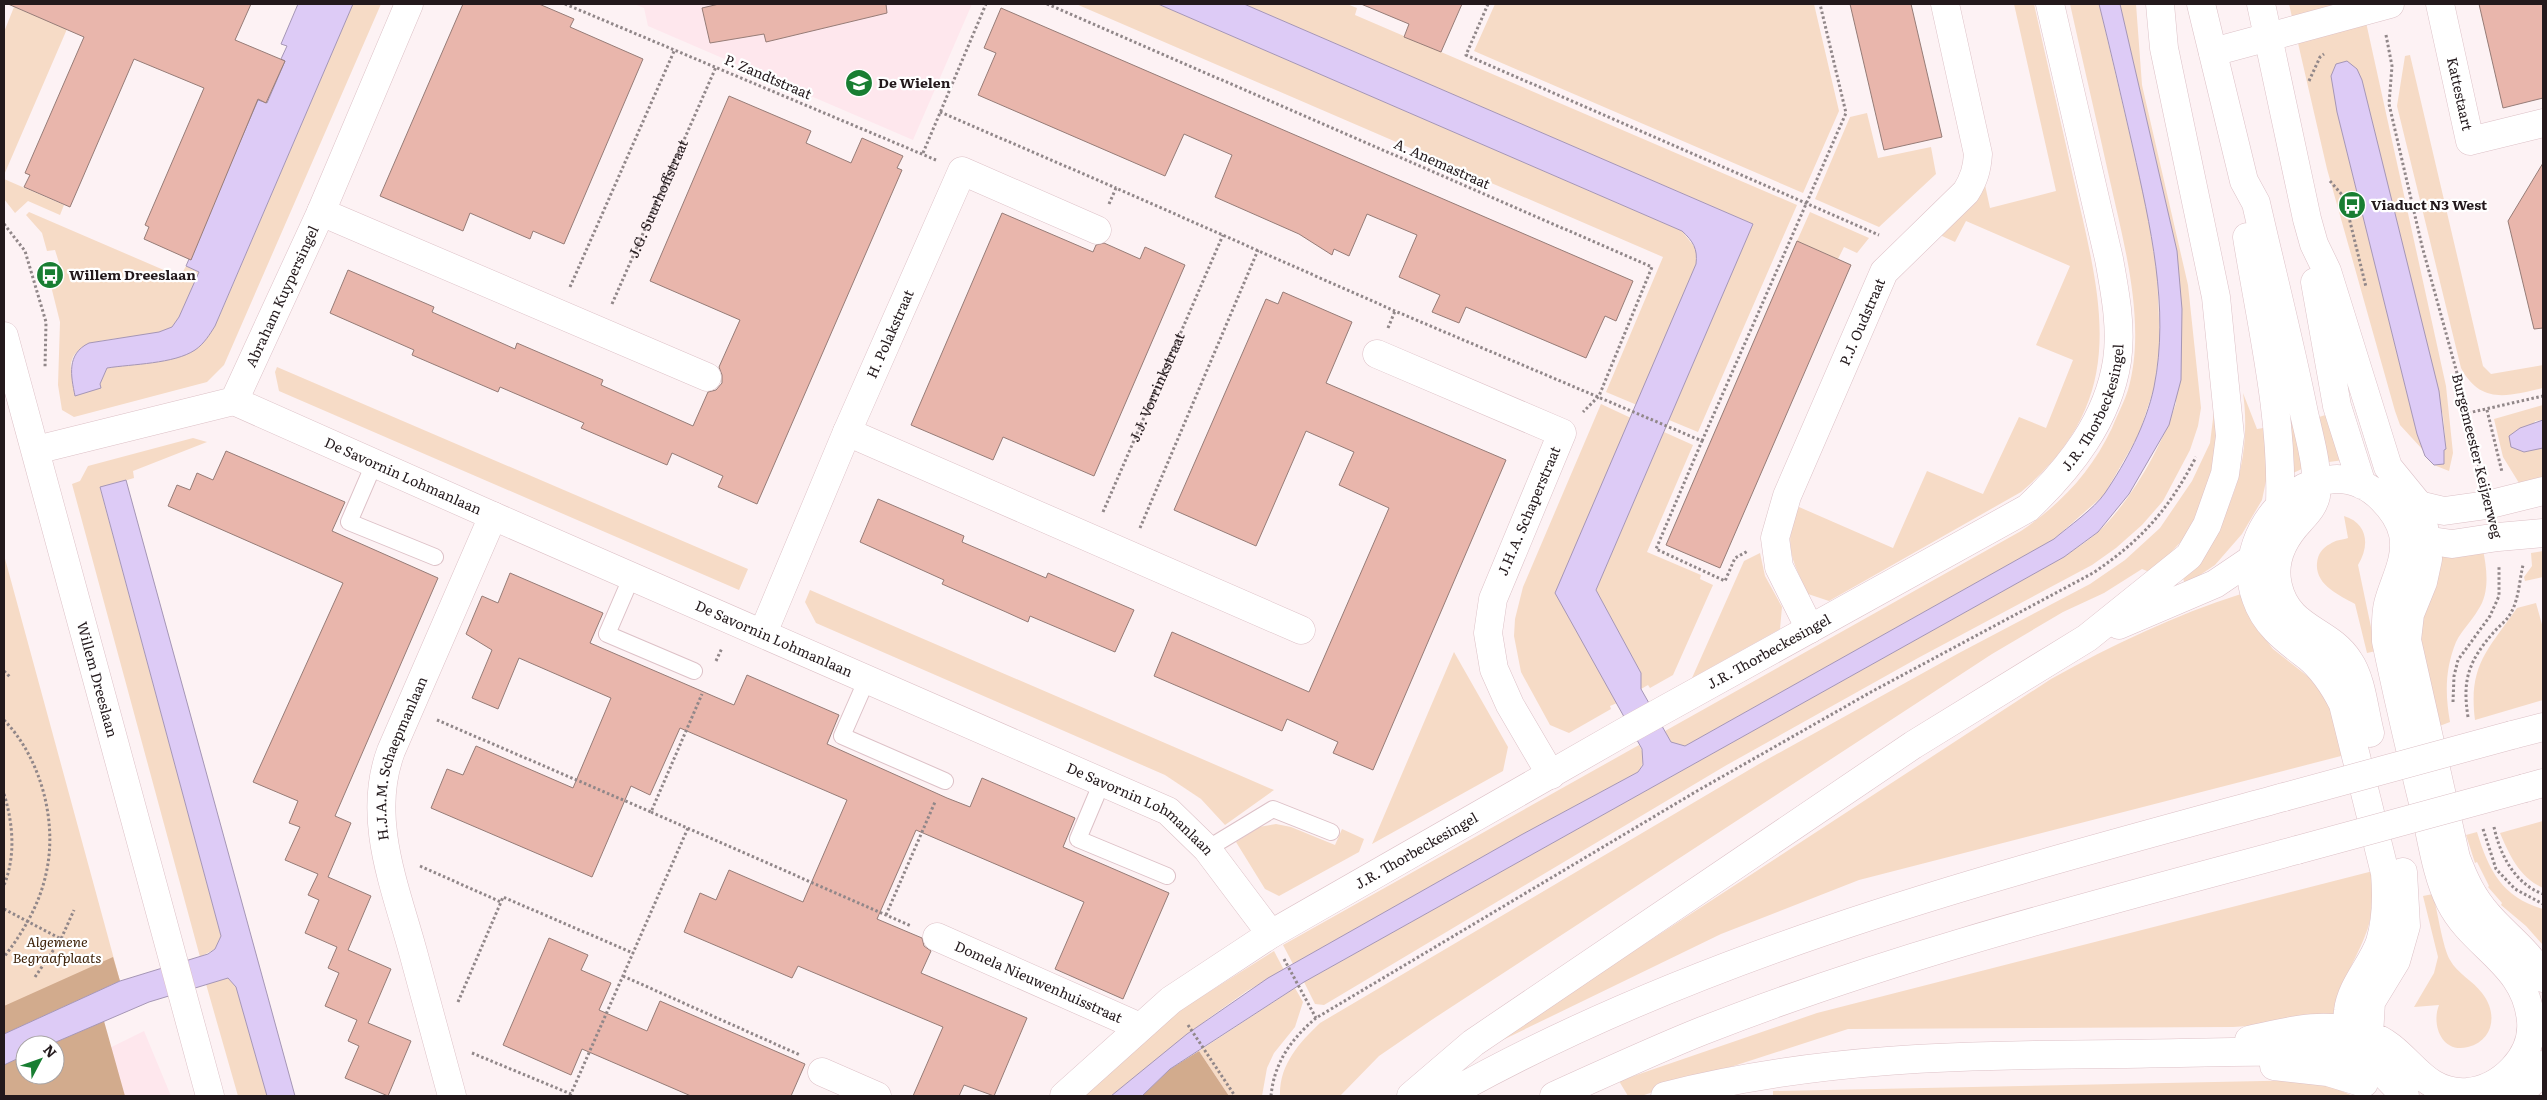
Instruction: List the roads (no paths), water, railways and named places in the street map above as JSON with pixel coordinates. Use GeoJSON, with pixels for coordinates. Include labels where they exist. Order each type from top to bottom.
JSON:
{"type":"FeatureCollection","features":[{"type":"Feature","properties":{"kind":"main road","name":"Abraham Kuypersingel"},"geometry":{"type":"LineString","coordinates":[[234,400],[322,212],[409,4]]}},
{"type":"Feature","properties":{"kind":"main road","name":"P.J. Oudstraat"},"geometry":{"type":"LineString","coordinates":[[1810,629],[1778,568],[1775,538],[1787,496],[1884,272],[1966,192],[1974,179],[1977,168],[1978,154],[1945,4]]}},
{"type":"Feature","properties":{"kind":"main road","name":"J.R. Thorbeckesingel"},"geometry":{"type":"LineString","coordinates":[[1064,1096],[1171,1000],[1271,934],[1624,732],[2028,508],[2064,472],[2099,419],[2111,389],[2117,360],[2115,293],[2109,259],[2050,4]]}},
{"type":"Feature","properties":{"kind":"main road"},"geometry":{"type":"LineString","coordinates":[[1410,1096],[1473,1043],[1914,745],[2087,638],[2189,556],[2207,525],[2225,474],[2230,436],[2216,297],[2164,48],[2160,4]]}},
{"type":"Feature","properties":{"kind":"main road"},"geometry":{"type":"LineString","coordinates":[[2201,4],[2244,181],[2256,203],[2299,386],[2316,483],[2316,498],[2309,510],[2292,529],[2280,550],[2276,577],[2278,588],[2283,602],[2294,617],[2309,630],[2333,643],[2349,661],[2352,701],[2394,872],[2387,899],[2385,922],[2380,942],[2354,992],[2348,1010],[2356,1039],[2376,1060],[2374,1085]]}},
{"type":"Feature","properties":{"kind":"main road"},"geometry":{"type":"LineString","coordinates":[[2261,4],[2307,219],[2314,244],[2327,271],[2388,467],[2420,505],[2444,511],[2487,504],[2543,491]]}},
{"type":"Feature","properties":{"kind":"main road","name":"Kattestaart"},"geometry":{"type":"LineString","coordinates":[[2440,4],[2470,141],[2543,123]]}},
{"type":"Feature","properties":{"kind":"main road"},"geometry":{"type":"LineString","coordinates":[[2213,52],[2385,5]]}},
{"type":"Feature","properties":{"kind":"main road","name":"H. Polakstraat"},"geometry":{"type":"LineString","coordinates":[[763,633],[846,432],[962,171],[1097,230]]}},
{"type":"Feature","properties":{"kind":"main road"},"geometry":{"type":"LineString","coordinates":[[2244,181],[2241,208],[2272,389],[2278,445],[2280,504]]}},
{"type":"Feature","properties":{"kind":"main road"},"geometry":{"type":"LineString","coordinates":[[322,212],[707,377]]}},
{"type":"Feature","properties":{"kind":"main road"},"geometry":{"type":"LineString","coordinates":[[2314,244],[2314,274],[2337,406],[2362,485]]}},
{"type":"Feature","properties":{"kind":"main road","name":"Willem Dreeslaan"},"geometry":{"type":"LineString","coordinates":[[4,336],[171,959],[210,1096]]}},
{"type":"Feature","properties":{"kind":"main road","name":"J.H.A. Schaperstraat"},"geometry":{"type":"LineString","coordinates":[[1377,354],[1562,433],[1493,599],[1488,633],[1494,669],[1510,704],[1551,775]]}},
{"type":"Feature","properties":{"kind":"main road"},"geometry":{"type":"LineString","coordinates":[[36,450],[234,400]]}},
{"type":"Feature","properties":{"kind":"main road","name":"De Savornin Lohmanlaan"},"geometry":{"type":"LineString","coordinates":[[234,400],[374,464],[1168,811],[1207,849],[1271,934]]}},
{"type":"Feature","properties":{"kind":"main road"},"geometry":{"type":"LineString","coordinates":[[846,432],[1301,630]]}},
{"type":"Feature","properties":{"kind":"main road"},"geometry":{"type":"LineString","coordinates":[[2352,701],[2308,657],[2291,646],[2269,623],[2256,598],[2251,577],[2252,559],[2268,517],[2280,504],[2316,483],[2336,480],[2362,485],[2372,490],[2389,506],[2428,559],[2408,625],[2405,684],[2447,861],[2450,901],[2470,930],[2515,975],[2527,1002],[2531,1033],[2509,1091]]}},
{"type":"Feature","properties":{"kind":"main road"},"geometry":{"type":"LineString","coordinates":[[2415,539],[2420,505]]}},
{"type":"Feature","properties":{"kind":"main road","name":"H.J.A.M. Schaepmanlaan"},"geometry":{"type":"LineString","coordinates":[[452,1096],[385,851],[381,815],[381,790],[384,770],[493,516]]}},
{"type":"Feature","properties":{"kind":"main road"},"geometry":{"type":"LineString","coordinates":[[2415,539],[2452,544],[2521,535]]}},
{"type":"Feature","properties":{"kind":"main road"},"geometry":{"type":"LineString","coordinates":[[2087,638],[2214,584],[2252,559]]}},
{"type":"Feature","properties":{"kind":"main road"},"geometry":{"type":"LineString","coordinates":[[1446,1096],[1575,1029],[1683,984],[1785,946],[2021,869],[2543,726]]}},
{"type":"Feature","properties":{"kind":"main road"},"geometry":{"type":"LineString","coordinates":[[1554,1096],[1702,1031],[1847,979],[2070,912],[2534,786]]}},
{"type":"Feature","properties":{"kind":"main road"},"geometry":{"type":"LineString","coordinates":[[2447,861],[2478,903],[2533,960],[2543,978]]}},
{"type":"Feature","properties":{"kind":"main road","name":"Domela Nieuwenhuisstraat"},"geometry":{"type":"LineString","coordinates":[[938,937],[1140,1027]]}},
{"type":"Feature","properties":{"kind":"main road"},"geometry":{"type":"LineString","coordinates":[[2189,1053],[2293,1030],[2356,1039],[2383,1039],[2394,1046],[2426,1080],[2443,1088],[2466,1092],[2482,1089],[2509,1091],[2540,1079]]}},
{"type":"Feature","properties":{"kind":"main road"},"geometry":{"type":"LineString","coordinates":[[1664,1096],[1735,1080],[1802,1068],[1867,1062],[1968,1056],[2189,1053],[2328,1072],[2347,1076],[2405,1096]]}},
{"type":"Feature","properties":{"kind":"main road"},"geometry":{"type":"LineString","coordinates":[[822,1072],[877,1096]]}},
{"type":"Feature","properties":{"kind":"lane"},"geometry":{"type":"LineString","coordinates":[[374,464],[349,522],[435,557]]}},
{"type":"Feature","properties":{"kind":"lane"},"geometry":{"type":"LineString","coordinates":[[632,576],[607,634],[694,671]]}},
{"type":"Feature","properties":{"kind":"lane"},"geometry":{"type":"LineString","coordinates":[[867,679],[842,736],[945,781]]}},
{"type":"Feature","properties":{"kind":"lane"},"geometry":{"type":"LineString","coordinates":[[1102,782],[1078,839],[1167,876]]}},
{"type":"Feature","properties":{"kind":"lane"},"geometry":{"type":"LineString","coordinates":[[1207,849],[1273,809],[1331,832]]}},
{"type":"Feature","properties":{"kind":"place","name":"De Wielen"},"geometry":{"type":"Point","coordinates":[859,83]}},
{"type":"Feature","properties":{"kind":"place","name":"Viaduct N3 West"},"geometry":{"type":"Point","coordinates":[2352,205]}},
{"type":"Feature","properties":{"kind":"place","name":"Willem Dreeslaan"},"geometry":{"type":"Point","coordinates":[50,275]}},
{"type":"Feature","properties":{"kind":"park label","name":"Algemene Begraafplaats"},"geometry":{"type":"Point","coordinates":[57,950]}}]}
